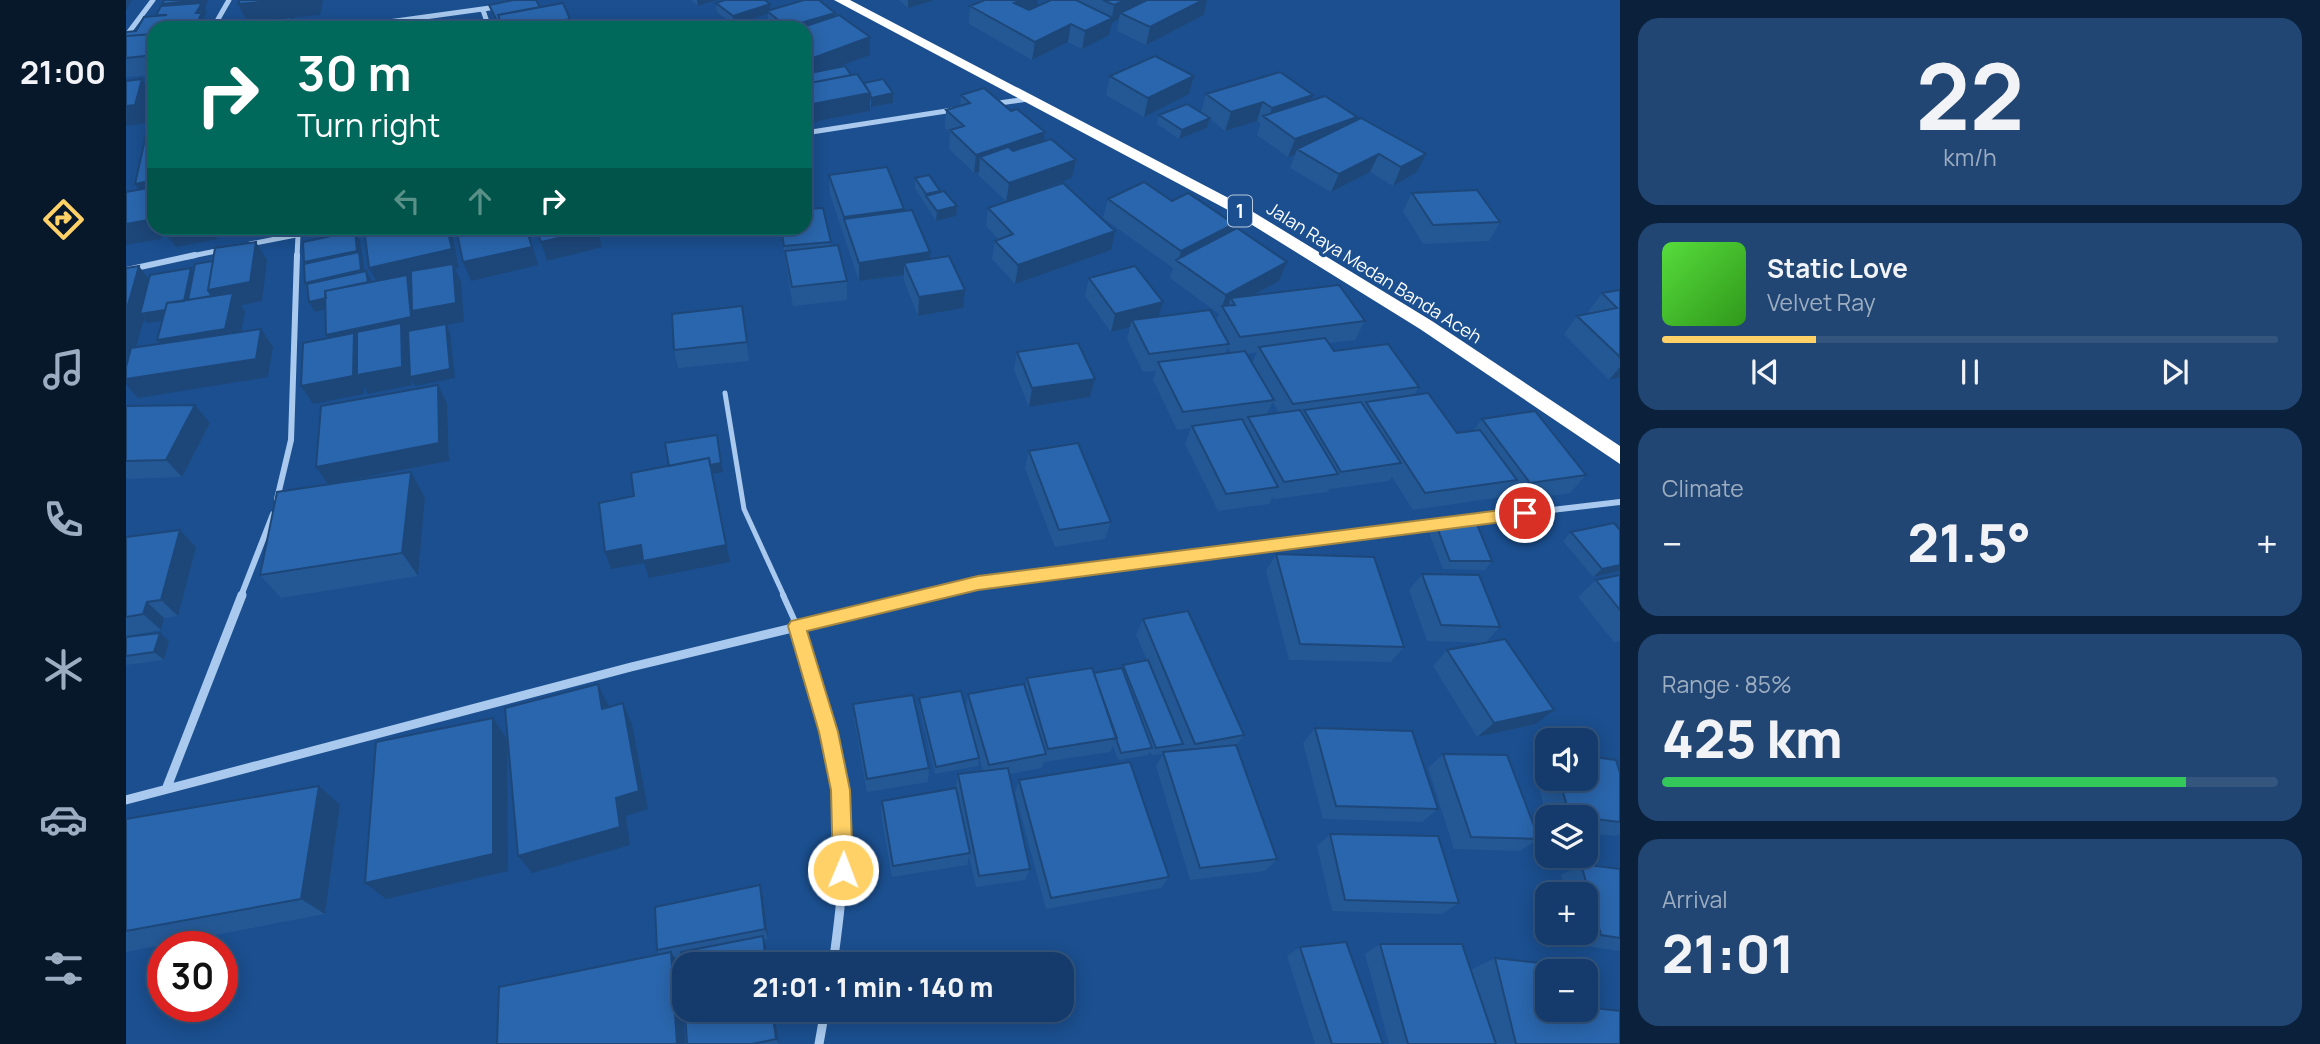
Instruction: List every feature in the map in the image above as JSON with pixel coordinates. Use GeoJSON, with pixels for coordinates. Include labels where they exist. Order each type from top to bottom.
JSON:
{"type":"FeatureCollection","features":[{"type":"Feature","properties":{"kind":"highway","name":"Jalan Raya Medan Banda Aceh"},"geometry":{"type":"LineString","coordinates":[[839,0],[1234,207],[1339,271],[1620,456]]}},
{"type":"Feature","properties":{"kind":"street"},"geometry":{"type":"LineString","coordinates":[[126,36],[153,0]]}},
{"type":"Feature","properties":{"kind":"street"},"geometry":{"type":"LineString","coordinates":[[217,21],[229,0]]}},
{"type":"Feature","properties":{"kind":"street"},"geometry":{"type":"LineString","coordinates":[[398,21],[509,5]]}},
{"type":"Feature","properties":{"kind":"street"},"geometry":{"type":"LineString","coordinates":[[482,10],[486,21]]}},
{"type":"Feature","properties":{"kind":"street"},"geometry":{"type":"LineString","coordinates":[[987,105],[1028,99]]}},
{"type":"Feature","properties":{"kind":"street"},"geometry":{"type":"LineString","coordinates":[[812,132],[960,109]]}},
{"type":"Feature","properties":{"kind":"street"},"geometry":{"type":"LineString","coordinates":[[245,245],[293,235]]}},
{"type":"Feature","properties":{"kind":"street"},"geometry":{"type":"LineString","coordinates":[[167,787],[274,512],[291,440],[298,235]]}},
{"type":"Feature","properties":{"kind":"street"},"geometry":{"type":"LineString","coordinates":[[126,270],[232,248]]}},
{"type":"Feature","properties":{"kind":"street"},"geometry":{"type":"LineString","coordinates":[[126,800],[167,787],[909,597],[992,581],[1279,542],[1620,502]]}},
{"type":"Feature","properties":{"kind":"street"},"geometry":{"type":"LineString","coordinates":[[797,626],[828,732],[841,790],[845,845],[835,952]]}},
{"type":"Feature","properties":{"kind":"street"},"geometry":{"type":"LineString","coordinates":[[819,1044],[823,1022]]}},
{"type":"Feature","properties":{"kind":"lane"},"geometry":{"type":"LineString","coordinates":[[725,393],[744,509],[797,626]]}},
{"type":"Feature","properties":{"kind":"building"},"geometry":{"type":"Polygon","coordinates":[[[164,0],[200,0],[162,4],[164,0]]]}},
{"type":"Feature","properties":{"kind":"building"},"geometry":{"type":"Polygon","coordinates":[[[240,0],[283,0],[238,4],[240,0]]]}},
{"type":"Feature","properties":{"kind":"building"},"geometry":{"type":"Polygon","coordinates":[[[514,0],[536,0],[540,7],[498,15],[500,20],[497,21],[489,5],[514,0]]]}},
{"type":"Feature","properties":{"kind":"building"},"geometry":{"type":"Polygon","coordinates":[[[725,0],[765,0],[770,4],[733,16],[716,3],[725,0]]]}},
{"type":"Feature","properties":{"kind":"building"},"geometry":{"type":"Polygon","coordinates":[[[804,0],[819,0],[835,13],[808,21],[780,21],[767,11],[804,0]]]}},
{"type":"Feature","properties":{"kind":"building"},"geometry":{"type":"Polygon","coordinates":[[[985,0],[1021,0],[1014,3],[1029,10],[1051,0],[1076,0],[1113,18],[1085,31],[1071,24],[1035,42],[970,6],[985,0]]]}},
{"type":"Feature","properties":{"kind":"building"},"geometry":{"type":"Polygon","coordinates":[[[1103,0],[1125,0],[1114,5],[1103,0]]]}},
{"type":"Feature","properties":{"kind":"building"},"geometry":{"type":"Polygon","coordinates":[[[1147,0],[1203,0],[1150,27],[1120,13],[1147,0]]]}},
{"type":"Feature","properties":{"kind":"building"},"geometry":{"type":"Polygon","coordinates":[[[202,3],[196,13],[202,13],[198,21],[147,21],[147,34],[126,36],[126,32],[136,31],[144,17],[167,15],[156,15],[161,6],[202,3]]]}},
{"type":"Feature","properties":{"kind":"building"},"geometry":{"type":"Polygon","coordinates":[[[563,3],[570,19],[500,21],[498,15],[563,3]]]}},
{"type":"Feature","properties":{"kind":"building"},"geometry":{"type":"Polygon","coordinates":[[[839,15],[870,37],[812,58],[812,24],[839,15]]]}},
{"type":"Feature","properties":{"kind":"building"},"geometry":{"type":"Polygon","coordinates":[[[291,17],[291,21],[266,21],[291,17]]]}},
{"type":"Feature","properties":{"kind":"building"},"geometry":{"type":"Polygon","coordinates":[[[147,34],[147,56],[126,58],[126,36],[147,34]]]}},
{"type":"Feature","properties":{"kind":"building"},"geometry":{"type":"Polygon","coordinates":[[[1155,56],[1194,76],[1148,98],[1110,76],[1155,56]]]}},
{"type":"Feature","properties":{"kind":"building"},"geometry":{"type":"Polygon","coordinates":[[[845,66],[851,75],[812,83],[812,73],[845,66]]]}},
{"type":"Feature","properties":{"kind":"building"},"geometry":{"type":"Polygon","coordinates":[[[1280,72],[1313,95],[1272,108],[1263,102],[1231,112],[1206,94],[1280,72]]]}},
{"type":"Feature","properties":{"kind":"building"},"geometry":{"type":"Polygon","coordinates":[[[857,74],[870,93],[813,104],[812,83],[857,74]]]}},
{"type":"Feature","properties":{"kind":"building"},"geometry":{"type":"Polygon","coordinates":[[[142,79],[135,105],[126,106],[126,81],[142,79]]]}},
{"type":"Feature","properties":{"kind":"building"},"geometry":{"type":"Polygon","coordinates":[[[883,79],[893,93],[871,98],[864,83],[883,79]]]}},
{"type":"Feature","properties":{"kind":"building"},"geometry":{"type":"Polygon","coordinates":[[[984,88],[1011,111],[1017,109],[1045,132],[976,155],[950,130],[964,126],[946,110],[970,103],[961,95],[984,88]]]}},
{"type":"Feature","properties":{"kind":"building"},"geometry":{"type":"Polygon","coordinates":[[[1325,96],[1357,117],[1295,139],[1263,116],[1325,96]]]}},
{"type":"Feature","properties":{"kind":"building"},"geometry":{"type":"Polygon","coordinates":[[[1187,104],[1210,118],[1182,130],[1159,115],[1187,104]]]}},
{"type":"Feature","properties":{"kind":"building"},"geometry":{"type":"Polygon","coordinates":[[[1361,118],[1426,154],[1401,167],[1379,154],[1339,174],[1297,149],[1361,118]]]}},
{"type":"Feature","properties":{"kind":"building"},"geometry":{"type":"Polygon","coordinates":[[[147,131],[147,181],[135,184],[147,131]]]}},
{"type":"Feature","properties":{"kind":"building"},"geometry":{"type":"Polygon","coordinates":[[[1051,139],[1076,160],[1009,183],[980,157],[1008,147],[1013,151],[1051,139]]]}},
{"type":"Feature","properties":{"kind":"building"},"geometry":{"type":"Polygon","coordinates":[[[887,167],[904,209],[844,217],[829,175],[887,167]]]}},
{"type":"Feature","properties":{"kind":"building"},"geometry":{"type":"Polygon","coordinates":[[[929,175],[940,191],[926,194],[915,178],[929,175]]]}},
{"type":"Feature","properties":{"kind":"building"},"geometry":{"type":"Polygon","coordinates":[[[1144,182],[1172,201],[1188,193],[1234,224],[1181,251],[1108,199],[1144,182]]]}},
{"type":"Feature","properties":{"kind":"building"},"geometry":{"type":"Polygon","coordinates":[[[1063,183],[1115,231],[1018,265],[995,241],[1013,234],[988,208],[1063,183]]]}},
{"type":"Feature","properties":{"kind":"building"},"geometry":{"type":"Polygon","coordinates":[[[147,188],[147,220],[126,224],[126,192],[147,188]]]}},
{"type":"Feature","properties":{"kind":"building"},"geometry":{"type":"Polygon","coordinates":[[[1477,190],[1500,222],[1433,225],[1412,193],[1477,190]]]}},
{"type":"Feature","properties":{"kind":"building"},"geometry":{"type":"Polygon","coordinates":[[[944,191],[957,206],[937,211],[926,196],[944,191]]]}},
{"type":"Feature","properties":{"kind":"building"},"geometry":{"type":"Polygon","coordinates":[[[823,208],[831,242],[784,246],[782,235],[812,235],[812,209],[823,208]]]}},
{"type":"Feature","properties":{"kind":"building"},"geometry":{"type":"Polygon","coordinates":[[[912,210],[930,252],[859,263],[844,219],[912,210]]]}},
{"type":"Feature","properties":{"kind":"building"},"geometry":{"type":"Polygon","coordinates":[[[1237,228],[1287,262],[1226,295],[1176,260],[1237,228]]]}},
{"type":"Feature","properties":{"kind":"building"},"geometry":{"type":"Polygon","coordinates":[[[336,235],[355,235],[357,251],[304,262],[303,242],[336,235]]]}},
{"type":"Feature","properties":{"kind":"building"},"geometry":{"type":"Polygon","coordinates":[[[365,235],[449,235],[452,249],[369,268],[365,235]]]}},
{"type":"Feature","properties":{"kind":"building"},"geometry":{"type":"Polygon","coordinates":[[[457,235],[528,235],[532,247],[463,262],[457,235]]]}},
{"type":"Feature","properties":{"kind":"building"},"geometry":{"type":"Polygon","coordinates":[[[538,235],[571,235],[541,242],[538,235]]]}},
{"type":"Feature","properties":{"kind":"building"},"geometry":{"type":"Polygon","coordinates":[[[256,242],[250,282],[208,290],[215,248],[256,242]]]}},
{"type":"Feature","properties":{"kind":"building"},"geometry":{"type":"Polygon","coordinates":[[[838,245],[847,281],[792,287],[785,251],[838,245]]]}},
{"type":"Feature","properties":{"kind":"building"},"geometry":{"type":"Polygon","coordinates":[[[359,252],[361,270],[305,283],[304,264],[359,252]]]}},
{"type":"Feature","properties":{"kind":"building"},"geometry":{"type":"Polygon","coordinates":[[[949,256],[965,290],[919,297],[904,263],[949,256]]]}},
{"type":"Feature","properties":{"kind":"building"},"geometry":{"type":"Polygon","coordinates":[[[213,261],[208,290],[211,296],[188,300],[195,264],[213,261]]]}},
{"type":"Feature","properties":{"kind":"building"},"geometry":{"type":"Polygon","coordinates":[[[453,264],[456,303],[412,311],[411,271],[453,264]]]}},
{"type":"Feature","properties":{"kind":"building"},"geometry":{"type":"Polygon","coordinates":[[[139,266],[126,312],[126,268],[139,266]]]}},
{"type":"Feature","properties":{"kind":"building"},"geometry":{"type":"Polygon","coordinates":[[[1135,266],[1163,302],[1115,314],[1089,278],[1135,266]]]}},
{"type":"Feature","properties":{"kind":"building"},"geometry":{"type":"Polygon","coordinates":[[[191,268],[184,301],[167,303],[165,310],[140,314],[150,275],[191,268]]]}},
{"type":"Feature","properties":{"kind":"building"},"geometry":{"type":"Polygon","coordinates":[[[366,271],[368,282],[325,291],[326,298],[309,302],[307,284],[366,271]]]}},
{"type":"Feature","properties":{"kind":"building"},"geometry":{"type":"Polygon","coordinates":[[[407,275],[411,317],[326,335],[325,291],[407,275]]]}},
{"type":"Feature","properties":{"kind":"building"},"geometry":{"type":"Polygon","coordinates":[[[1339,285],[1365,321],[1240,337],[1222,306],[1235,305],[1231,298],[1339,285]]]}},
{"type":"Feature","properties":{"kind":"building"},"geometry":{"type":"Polygon","coordinates":[[[1620,290],[1620,357],[1577,316],[1617,308],[1602,293],[1620,290]]]}},
{"type":"Feature","properties":{"kind":"building"},"geometry":{"type":"Polygon","coordinates":[[[233,293],[225,329],[157,340],[167,303],[233,293]]]}},
{"type":"Feature","properties":{"kind":"building"},"geometry":{"type":"Polygon","coordinates":[[[742,306],[747,342],[674,350],[672,314],[742,306]]]}},
{"type":"Feature","properties":{"kind":"building"},"geometry":{"type":"Polygon","coordinates":[[[1210,310],[1229,344],[1149,354],[1132,320],[1210,310]]]}},
{"type":"Feature","properties":{"kind":"building"},"geometry":{"type":"Polygon","coordinates":[[[401,323],[402,367],[357,375],[357,332],[401,323]]]}},
{"type":"Feature","properties":{"kind":"building"},"geometry":{"type":"Polygon","coordinates":[[[446,324],[450,369],[410,377],[408,331],[446,324]]]}},
{"type":"Feature","properties":{"kind":"building"},"geometry":{"type":"Polygon","coordinates":[[[261,329],[256,359],[126,379],[131,348],[261,329]]]}},
{"type":"Feature","properties":{"kind":"building"},"geometry":{"type":"Polygon","coordinates":[[[354,333],[353,376],[301,386],[303,343],[354,333]]]}},
{"type":"Feature","properties":{"kind":"building"},"geometry":{"type":"Polygon","coordinates":[[[1325,338],[1334,351],[1388,344],[1419,387],[1293,404],[1259,347],[1325,338]]]}},
{"type":"Feature","properties":{"kind":"building"},"geometry":{"type":"Polygon","coordinates":[[[1078,343],[1095,379],[1032,388],[1017,352],[1078,343]]]}},
{"type":"Feature","properties":{"kind":"building"},"geometry":{"type":"Polygon","coordinates":[[[1245,351],[1274,400],[1183,412],[1158,362],[1245,351]]]}},
{"type":"Feature","properties":{"kind":"building"},"geometry":{"type":"Polygon","coordinates":[[[438,385],[439,443],[316,467],[321,406],[438,385]]]}},
{"type":"Feature","properties":{"kind":"building"},"geometry":{"type":"Polygon","coordinates":[[[1428,393],[1457,433],[1480,430],[1517,480],[1425,493],[1366,402],[1428,393]]]}},
{"type":"Feature","properties":{"kind":"building"},"geometry":{"type":"Polygon","coordinates":[[[1361,402],[1401,463],[1341,472],[1304,410],[1361,402]]]}},
{"type":"Feature","properties":{"kind":"building"},"geometry":{"type":"Polygon","coordinates":[[[195,405],[166,460],[126,461],[126,406],[195,405]]]}},
{"type":"Feature","properties":{"kind":"building"},"geometry":{"type":"Polygon","coordinates":[[[1300,410],[1338,474],[1284,482],[1248,417],[1300,410]]]}},
{"type":"Feature","properties":{"kind":"building"},"geometry":{"type":"Polygon","coordinates":[[[1535,411],[1586,475],[1530,483],[1482,419],[1535,411]]]}},
{"type":"Feature","properties":{"kind":"building"},"geometry":{"type":"Polygon","coordinates":[[[1242,419],[1278,487],[1226,494],[1192,426],[1242,419]]]}},
{"type":"Feature","properties":{"kind":"building"},"geometry":{"type":"Polygon","coordinates":[[[717,435],[721,463],[710,465],[709,458],[669,466],[665,443],[717,435]]]}},
{"type":"Feature","properties":{"kind":"building"},"geometry":{"type":"Polygon","coordinates":[[[1078,443],[1111,522],[1059,530],[1029,451],[1078,443]]]}},
{"type":"Feature","properties":{"kind":"building"},"geometry":{"type":"Polygon","coordinates":[[[709,458],[726,545],[643,561],[641,545],[605,552],[599,503],[634,496],[631,473],[709,458]]]}},
{"type":"Feature","properties":{"kind":"building"},"geometry":{"type":"Polygon","coordinates":[[[411,472],[402,553],[260,575],[277,492],[411,472]]]}},
{"type":"Feature","properties":{"kind":"building"},"geometry":{"type":"Polygon","coordinates":[[[1435,522],[1476,522],[1492,561],[1450,561],[1435,522]]]}},
{"type":"Feature","properties":{"kind":"building"},"geometry":{"type":"Polygon","coordinates":[[[1614,523],[1620,530],[1620,565],[1602,569],[1571,532],[1614,523]]]}},
{"type":"Feature","properties":{"kind":"building"},"geometry":{"type":"Polygon","coordinates":[[[180,530],[161,600],[147,602],[143,614],[126,617],[126,537],[180,530]]]}},
{"type":"Feature","properties":{"kind":"building"},"geometry":{"type":"Polygon","coordinates":[[[1276,554],[1374,557],[1404,647],[1300,644],[1276,554]]]}},
{"type":"Feature","properties":{"kind":"building"},"geometry":{"type":"Polygon","coordinates":[[[1422,574],[1479,575],[1500,627],[1441,625],[1422,574]]]}},
{"type":"Feature","properties":{"kind":"building"},"geometry":{"type":"Polygon","coordinates":[[[1620,575],[1620,610],[1596,580],[1620,575]]]}},
{"type":"Feature","properties":{"kind":"building"},"geometry":{"type":"Polygon","coordinates":[[[1188,611],[1244,735],[1195,744],[1143,619],[1188,611]]]}},
{"type":"Feature","properties":{"kind":"building"},"geometry":{"type":"Polygon","coordinates":[[[160,633],[154,652],[126,656],[126,637],[160,633]]]}},
{"type":"Feature","properties":{"kind":"building"},"geometry":{"type":"Polygon","coordinates":[[[1505,639],[1554,710],[1494,723],[1447,650],[1505,639]]]}},
{"type":"Feature","properties":{"kind":"building"},"geometry":{"type":"Polygon","coordinates":[[[1148,660],[1183,744],[1156,748],[1123,665],[1148,660]]]}},
{"type":"Feature","properties":{"kind":"building"},"geometry":{"type":"Polygon","coordinates":[[[1092,668],[1117,738],[1048,749],[1027,678],[1092,668]]]}},
{"type":"Feature","properties":{"kind":"building"},"geometry":{"type":"Polygon","coordinates":[[[1122,668],[1152,748],[1121,753],[1094,673],[1122,668]]]}},
{"type":"Feature","properties":{"kind":"building"},"geometry":{"type":"Polygon","coordinates":[[[598,684],[602,709],[623,703],[639,791],[616,798],[620,827],[518,856],[505,708],[598,684]]]}},
{"type":"Feature","properties":{"kind":"building"},"geometry":{"type":"Polygon","coordinates":[[[1024,684],[1046,754],[989,765],[968,694],[1024,684]]]}},
{"type":"Feature","properties":{"kind":"building"},"geometry":{"type":"Polygon","coordinates":[[[961,691],[979,758],[936,767],[919,698],[961,691]]]}},
{"type":"Feature","properties":{"kind":"building"},"geometry":{"type":"Polygon","coordinates":[[[913,695],[929,768],[867,779],[853,704],[913,695]]]}},
{"type":"Feature","properties":{"kind":"building"},"geometry":{"type":"Polygon","coordinates":[[[493,718],[493,854],[365,883],[376,742],[493,718]]]}},
{"type":"Feature","properties":{"kind":"building"},"geometry":{"type":"Polygon","coordinates":[[[1315,728],[1412,731],[1438,809],[1336,806],[1315,728]]]}},
{"type":"Feature","properties":{"kind":"building"},"geometry":{"type":"Polygon","coordinates":[[[1236,745],[1277,859],[1200,868],[1163,752],[1236,745]]]}},
{"type":"Feature","properties":{"kind":"building"},"geometry":{"type":"Polygon","coordinates":[[[1443,754],[1507,755],[1535,828],[1535,839],[1471,837],[1443,754]]]}},
{"type":"Feature","properties":{"kind":"building"},"geometry":{"type":"Polygon","coordinates":[[[1598,758],[1616,760],[1620,773],[1620,822],[1598,819],[1598,805],[1567,805],[1563,791],[1598,791],[1598,758]]]}},
{"type":"Feature","properties":{"kind":"building"},"geometry":{"type":"Polygon","coordinates":[[[1130,762],[1169,877],[1051,898],[1019,780],[1130,762]]]}},
{"type":"Feature","properties":{"kind":"building"},"geometry":{"type":"Polygon","coordinates":[[[1008,768],[1030,869],[979,876],[958,774],[1008,768]]]}},
{"type":"Feature","properties":{"kind":"building"},"geometry":{"type":"Polygon","coordinates":[[[319,786],[301,899],[126,931],[126,819],[319,786]]]}},
{"type":"Feature","properties":{"kind":"building"},"geometry":{"type":"Polygon","coordinates":[[[956,788],[970,853],[893,866],[882,801],[956,788]]]}},
{"type":"Feature","properties":{"kind":"building"},"geometry":{"type":"Polygon","coordinates":[[[1330,834],[1438,836],[1459,903],[1345,900],[1330,834]]]}},
{"type":"Feature","properties":{"kind":"building"},"geometry":{"type":"Polygon","coordinates":[[[1598,866],[1620,869],[1620,938],[1601,935],[1598,924],[1598,882],[1586,882],[1582,868],[1598,866]]]}},
{"type":"Feature","properties":{"kind":"building"},"geometry":{"type":"Polygon","coordinates":[[[760,885],[765,929],[657,950],[655,907],[760,885]]]}},
{"type":"Feature","properties":{"kind":"building"},"geometry":{"type":"Polygon","coordinates":[[[763,936],[765,952],[681,952],[763,936]]]}},
{"type":"Feature","properties":{"kind":"building"},"geometry":{"type":"Polygon","coordinates":[[[1346,942],[1383,1044],[1332,1044],[1300,947],[1346,942]]]}},
{"type":"Feature","properties":{"kind":"building"},"geometry":{"type":"Polygon","coordinates":[[[1380,944],[1462,944],[1496,1044],[1408,1044],[1380,944]]]}},
{"type":"Feature","properties":{"kind":"building"},"geometry":{"type":"Polygon","coordinates":[[[671,952],[672,1022],[676,1022],[677,1044],[497,1044],[499,987],[671,952]]]}},
{"type":"Feature","properties":{"kind":"building"},"geometry":{"type":"Polygon","coordinates":[[[1495,958],[1535,962],[1535,1022],[1598,1022],[1598,1008],[1620,1011],[1620,1044],[1516,1044],[1495,958]]]}},
{"type":"Feature","properties":{"kind":"building"},"geometry":{"type":"Polygon","coordinates":[[[686,1022],[774,1022],[776,1039],[752,1044],[687,1044],[686,1022]]]}},
{"type":"Feature","properties":{"kind":"route"},"geometry":{"type":"LineString","coordinates":[[843,870],[845,845],[841,790],[828,732],[797,626],[845,616],[909,597],[978,583],[1279,542],[1525,513]]}}]}
